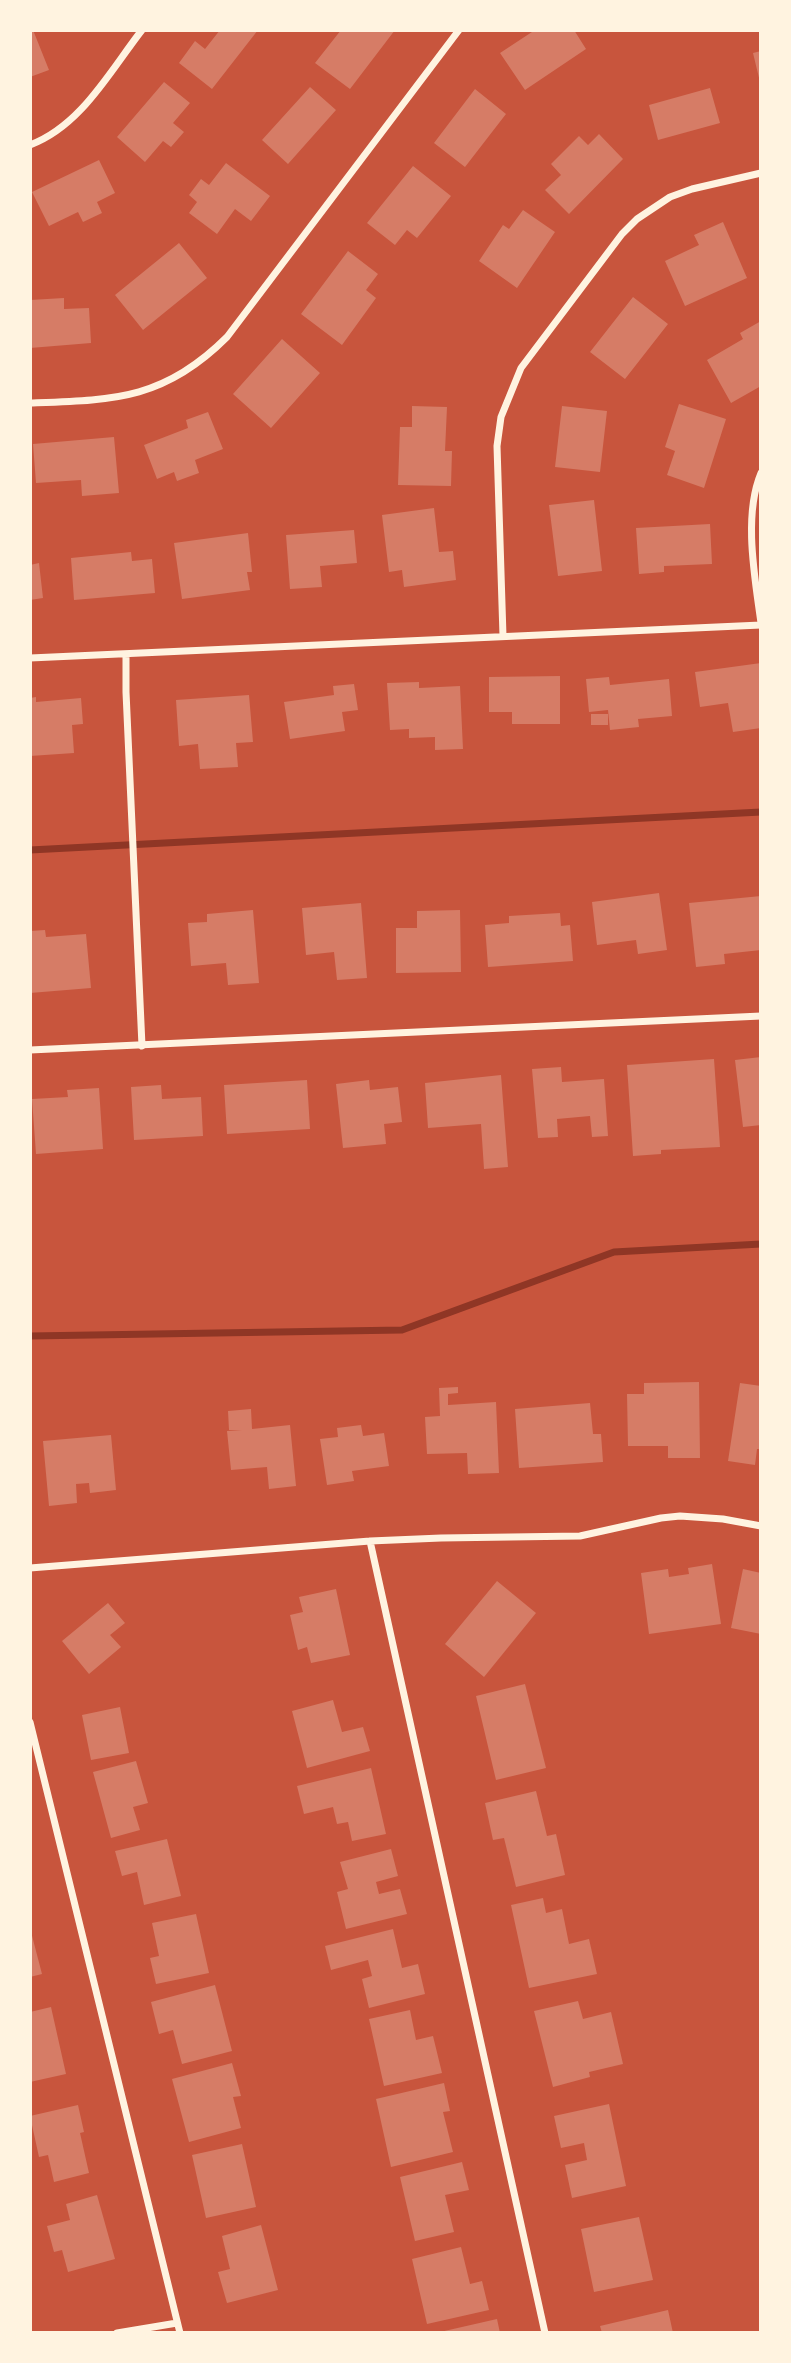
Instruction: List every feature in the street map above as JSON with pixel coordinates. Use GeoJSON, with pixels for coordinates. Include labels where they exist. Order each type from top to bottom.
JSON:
{"type":"FeatureCollection","features":[{"type":"Feature","properties":{"kind":"street"},"geometry":{"type":"LineString","coordinates":[[30,145],[65,125],[82,109],[142,30]]}},
{"type":"Feature","properties":{"kind":"street"},"geometry":{"type":"LineString","coordinates":[[30,403],[96,401],[123,397],[175,378],[210,354],[227,337],[459,30]]}},
{"type":"Feature","properties":{"kind":"street"},"geometry":{"type":"LineString","coordinates":[[503,636],[497,446],[501,417],[521,368],[622,234],[646,212],[670,197],[692,189],[761,173]]}},
{"type":"Feature","properties":{"kind":"street"},"geometry":{"type":"LineString","coordinates":[[30,658],[761,624],[755,580],[752,508],[761,473]]}},
{"type":"Feature","properties":{"kind":"street"},"geometry":{"type":"LineString","coordinates":[[126,654],[142,1046]]}},
{"type":"Feature","properties":{"kind":"street"},"geometry":{"type":"LineString","coordinates":[[30,1050],[761,1016]]}},
{"type":"Feature","properties":{"kind":"street"},"geometry":{"type":"LineString","coordinates":[[30,1568],[370,1541],[580,1536],[680,1516],[723,1519],[761,1526]]}},
{"type":"Feature","properties":{"kind":"street"},"geometry":{"type":"LineString","coordinates":[[370,1541],[545,2333]]}},
{"type":"Feature","properties":{"kind":"street"},"geometry":{"type":"LineString","coordinates":[[30,1722],[180,2333]]}},
{"type":"Feature","properties":{"kind":"street"},"geometry":{"type":"LineString","coordinates":[[117,2333],[177,2323]]}},
{"type":"Feature","properties":{"kind":"building"},"geometry":{"type":"Polygon","coordinates":[[[30,30],[33,30],[49,70],[30,77],[30,30]]]}},
{"type":"Feature","properties":{"kind":"building"},"geometry":{"type":"Polygon","coordinates":[[[220,30],[258,30],[212,89],[179,63],[195,41],[205,49],[220,30]]]}},
{"type":"Feature","properties":{"kind":"building"},"geometry":{"type":"Polygon","coordinates":[[[341,30],[395,30],[350,89],[315,63],[341,30]]]}},
{"type":"Feature","properties":{"kind":"building"},"geometry":{"type":"Polygon","coordinates":[[[535,30],[574,30],[586,49],[525,90],[500,53],[535,30]]]}},
{"type":"Feature","properties":{"kind":"building"},"geometry":{"type":"Polygon","coordinates":[[[761,51],[761,82],[760,82],[753,53],[761,51]]]}},
{"type":"Feature","properties":{"kind":"building"},"geometry":{"type":"Polygon","coordinates":[[[164,82],[190,103],[173,123],[184,132],[171,147],[163,141],[145,162],[117,137],[164,82]]]}},
{"type":"Feature","properties":{"kind":"building"},"geometry":{"type":"Polygon","coordinates":[[[310,87],[336,110],[288,164],[262,140],[310,87]]]}},
{"type":"Feature","properties":{"kind":"building"},"geometry":{"type":"Polygon","coordinates":[[[710,88],[720,123],[658,140],[649,105],[710,88]]]}},
{"type":"Feature","properties":{"kind":"building"},"geometry":{"type":"Polygon","coordinates":[[[475,89],[506,114],[465,167],[434,143],[475,89]]]}},
{"type":"Feature","properties":{"kind":"building"},"geometry":{"type":"Polygon","coordinates":[[[599,134],[623,159],[569,214],[545,190],[561,175],[551,164],[579,136],[588,145],[599,134]]]}},
{"type":"Feature","properties":{"kind":"building"},"geometry":{"type":"Polygon","coordinates":[[[99,160],[115,193],[97,202],[102,213],[83,222],[78,212],[49,226],[32,192],[99,160]]]}},
{"type":"Feature","properties":{"kind":"building"},"geometry":{"type":"Polygon","coordinates":[[[226,163],[270,196],[251,221],[235,209],[217,234],[189,213],[197,202],[189,195],[201,179],[209,185],[226,163]]]}},
{"type":"Feature","properties":{"kind":"building"},"geometry":{"type":"Polygon","coordinates":[[[413,166],[451,196],[417,238],[407,230],[395,245],[367,223],[413,166]]]}},
{"type":"Feature","properties":{"kind":"building"},"geometry":{"type":"Polygon","coordinates":[[[523,210],[555,232],[517,288],[479,261],[503,225],[509,229],[523,210]]]}},
{"type":"Feature","properties":{"kind":"building"},"geometry":{"type":"Polygon","coordinates":[[[723,222],[747,278],[685,306],[665,261],[699,245],[694,235],[723,222]]]}},
{"type":"Feature","properties":{"kind":"building"},"geometry":{"type":"Polygon","coordinates":[[[179,243],[207,278],[143,330],[115,295],[179,243]]]}},
{"type":"Feature","properties":{"kind":"building"},"geometry":{"type":"Polygon","coordinates":[[[348,251],[378,274],[366,290],[376,298],[342,345],[301,314],[348,251]]]}},
{"type":"Feature","properties":{"kind":"building"},"geometry":{"type":"Polygon","coordinates":[[[633,297],[668,324],[625,379],[590,352],[633,297]]]}},
{"type":"Feature","properties":{"kind":"building"},"geometry":{"type":"Polygon","coordinates":[[[64,298],[64,309],[89,308],[91,343],[30,348],[30,300],[64,298]]]}},
{"type":"Feature","properties":{"kind":"building"},"geometry":{"type":"Polygon","coordinates":[[[761,321],[761,386],[731,403],[707,360],[743,339],[740,333],[761,321]]]}},
{"type":"Feature","properties":{"kind":"building"},"geometry":{"type":"Polygon","coordinates":[[[282,339],[320,373],[271,428],[233,394],[282,339]]]}},
{"type":"Feature","properties":{"kind":"building"},"geometry":{"type":"Polygon","coordinates":[[[679,404],[726,419],[704,488],[667,475],[675,451],[665,447],[679,404]]]}},
{"type":"Feature","properties":{"kind":"building"},"geometry":{"type":"Polygon","coordinates":[[[412,406],[447,407],[445,451],[452,451],[451,486],[398,485],[400,427],[412,427],[412,406]]]}},
{"type":"Feature","properties":{"kind":"building"},"geometry":{"type":"Polygon","coordinates":[[[562,406],[607,411],[600,472],[555,467],[562,406]]]}},
{"type":"Feature","properties":{"kind":"building"},"geometry":{"type":"Polygon","coordinates":[[[208,412],[223,449],[195,460],[199,473],[177,481],[174,472],[157,479],[144,445],[188,428],[186,420],[208,412]]]}},
{"type":"Feature","properties":{"kind":"building"},"geometry":{"type":"Polygon","coordinates":[[[114,437],[119,493],[82,496],[81,480],[36,483],[33,444],[114,437]]]}},
{"type":"Feature","properties":{"kind":"building"},"geometry":{"type":"Polygon","coordinates":[[[594,500],[602,571],[558,576],[549,505],[594,500]]]}},
{"type":"Feature","properties":{"kind":"building"},"geometry":{"type":"Polygon","coordinates":[[[434,508],[439,552],[453,551],[456,580],[404,587],[402,570],[389,572],[382,515],[434,508]]]}},
{"type":"Feature","properties":{"kind":"building"},"geometry":{"type":"Polygon","coordinates":[[[710,524],[712,564],[664,566],[664,572],[639,574],[636,528],[710,524]]]}},
{"type":"Feature","properties":{"kind":"building"},"geometry":{"type":"Polygon","coordinates":[[[354,530],[357,563],[320,566],[322,587],[290,589],[286,535],[354,530]]]}},
{"type":"Feature","properties":{"kind":"building"},"geometry":{"type":"Polygon","coordinates":[[[248,533],[252,572],[247,572],[250,590],[182,599],[174,543],[248,533]]]}},
{"type":"Feature","properties":{"kind":"building"},"geometry":{"type":"Polygon","coordinates":[[[131,552],[132,561],[152,559],[155,593],[74,600],[71,558],[131,552]]]}},
{"type":"Feature","properties":{"kind":"building"},"geometry":{"type":"Polygon","coordinates":[[[39,563],[43,598],[30,600],[30,565],[39,563]]]}},
{"type":"Feature","properties":{"kind":"building"},"geometry":{"type":"Polygon","coordinates":[[[761,663],[761,728],[733,732],[728,703],[700,707],[695,672],[761,663]]]}},
{"type":"Feature","properties":{"kind":"building"},"geometry":{"type":"Polygon","coordinates":[[[560,676],[560,724],[512,724],[512,712],[489,712],[489,677],[560,676]]]}},
{"type":"Feature","properties":{"kind":"building"},"geometry":{"type":"Polygon","coordinates":[[[609,677],[610,685],[669,679],[672,716],[638,719],[639,727],[610,730],[608,710],[589,712],[586,679],[609,677]]]}},
{"type":"Feature","properties":{"kind":"building"},"geometry":{"type":"Polygon","coordinates":[[[419,682],[419,688],[460,686],[463,749],[435,750],[435,737],[409,738],[409,729],[390,730],[387,683],[419,682]]]}},
{"type":"Feature","properties":{"kind":"building"},"geometry":{"type":"Polygon","coordinates":[[[354,684],[358,710],[342,712],[345,731],[290,739],[284,702],[334,695],[333,686],[354,684]]]}},
{"type":"Feature","properties":{"kind":"building"},"geometry":{"type":"Polygon","coordinates":[[[249,695],[253,742],[236,743],[238,767],[200,769],[198,744],[179,746],[176,700],[249,695]]]}},
{"type":"Feature","properties":{"kind":"building"},"geometry":{"type":"Polygon","coordinates":[[[36,697],[36,702],[81,698],[83,724],[72,725],[74,753],[30,756],[30,698],[36,697]]]}},
{"type":"Feature","properties":{"kind":"building"},"geometry":{"type":"Polygon","coordinates":[[[591,714],[608,714],[608,725],[591,725],[591,714]]]}},
{"type":"Feature","properties":{"kind":"building"},"geometry":{"type":"Polygon","coordinates":[[[659,893],[667,950],[638,954],[636,940],[597,945],[592,902],[659,893]]]}},
{"type":"Feature","properties":{"kind":"building"},"geometry":{"type":"Polygon","coordinates":[[[761,896],[761,950],[724,954],[725,964],[696,967],[689,903],[761,896]]]}},
{"type":"Feature","properties":{"kind":"building"},"geometry":{"type":"Polygon","coordinates":[[[361,903],[367,978],[337,980],[334,952],[306,955],[302,908],[361,903]]]}},
{"type":"Feature","properties":{"kind":"building"},"geometry":{"type":"Polygon","coordinates":[[[253,910],[259,983],[228,985],[226,963],[191,966],[188,923],[207,922],[207,914],[253,910]]]}},
{"type":"Feature","properties":{"kind":"building"},"geometry":{"type":"Polygon","coordinates":[[[460,910],[461,972],[396,973],[396,928],[417,928],[417,911],[460,910]]]}},
{"type":"Feature","properties":{"kind":"building"},"geometry":{"type":"Polygon","coordinates":[[[560,913],[561,926],[570,925],[573,961],[488,967],[485,925],[509,923],[509,916],[560,913]]]}},
{"type":"Feature","properties":{"kind":"building"},"geometry":{"type":"Polygon","coordinates":[[[45,930],[46,937],[86,934],[91,988],[30,993],[30,931],[45,930]]]}},
{"type":"Feature","properties":{"kind":"building"},"geometry":{"type":"Polygon","coordinates":[[[761,1057],[761,1125],[743,1127],[735,1060],[761,1057]]]}},
{"type":"Feature","properties":{"kind":"building"},"geometry":{"type":"Polygon","coordinates":[[[714,1059],[720,1147],[661,1150],[661,1154],[633,1156],[627,1065],[714,1059]]]}},
{"type":"Feature","properties":{"kind":"building"},"geometry":{"type":"Polygon","coordinates":[[[561,1067],[562,1082],[604,1079],[608,1136],[592,1137],[590,1116],[557,1119],[558,1137],[538,1138],[532,1069],[561,1067]]]}},
{"type":"Feature","properties":{"kind":"building"},"geometry":{"type":"Polygon","coordinates":[[[501,1075],[508,1167],[484,1169],[481,1124],[428,1128],[425,1083],[501,1075]]]}},
{"type":"Feature","properties":{"kind":"building"},"geometry":{"type":"Polygon","coordinates":[[[307,1080],[310,1129],[227,1134],[224,1085],[307,1080]]]}},
{"type":"Feature","properties":{"kind":"building"},"geometry":{"type":"Polygon","coordinates":[[[369,1080],[370,1090],[398,1087],[402,1122],[384,1124],[386,1144],[343,1148],[336,1084],[369,1080]]]}},
{"type":"Feature","properties":{"kind":"building"},"geometry":{"type":"Polygon","coordinates":[[[161,1085],[162,1099],[201,1097],[203,1136],[134,1140],[131,1087],[161,1085]]]}},
{"type":"Feature","properties":{"kind":"building"},"geometry":{"type":"Polygon","coordinates":[[[99,1088],[103,1149],[36,1154],[32,1099],[68,1097],[67,1090],[99,1088]]]}},
{"type":"Feature","properties":{"kind":"building"},"geometry":{"type":"Polygon","coordinates":[[[699,1382],[700,1458],[668,1458],[668,1446],[628,1446],[627,1394],[644,1394],[644,1383],[699,1382]]]}},
{"type":"Feature","properties":{"kind":"building"},"geometry":{"type":"Polygon","coordinates":[[[740,1383],[761,1386],[761,1449],[757,1449],[755,1465],[728,1461],[740,1383]]]}},
{"type":"Feature","properties":{"kind":"building"},"geometry":{"type":"Polygon","coordinates":[[[458,1387],[458,1393],[448,1394],[448,1405],[496,1402],[499,1473],[468,1474],[467,1453],[427,1454],[425,1417],[440,1416],[439,1388],[458,1387]]]}},
{"type":"Feature","properties":{"kind":"building"},"geometry":{"type":"Polygon","coordinates":[[[590,1403],[593,1434],[601,1434],[603,1462],[519,1468],[515,1409],[590,1403]]]}},
{"type":"Feature","properties":{"kind":"building"},"geometry":{"type":"Polygon","coordinates":[[[251,1409],[252,1429],[290,1425],[296,1486],[269,1489],[267,1467],[231,1470],[227,1431],[242,1430],[229,1430],[228,1411],[251,1409]]]}},
{"type":"Feature","properties":{"kind":"building"},"geometry":{"type":"Polygon","coordinates":[[[361,1425],[363,1436],[384,1433],[389,1466],[352,1471],[354,1481],[327,1485],[320,1439],[338,1437],[337,1428],[361,1425]]]}},
{"type":"Feature","properties":{"kind":"building"},"geometry":{"type":"Polygon","coordinates":[[[111,1435],[116,1490],[90,1493],[89,1483],[76,1484],[77,1503],[49,1506],[43,1441],[111,1435]]]}},
{"type":"Feature","properties":{"kind":"building"},"geometry":{"type":"Polygon","coordinates":[[[712,1564],[721,1624],[649,1634],[641,1573],[668,1569],[669,1577],[689,1574],[688,1568],[712,1564]]]}},
{"type":"Feature","properties":{"kind":"building"},"geometry":{"type":"Polygon","coordinates":[[[743,1569],[761,1573],[761,1634],[731,1628],[743,1569]]]}},
{"type":"Feature","properties":{"kind":"building"},"geometry":{"type":"Polygon","coordinates":[[[497,1581],[536,1613],[484,1677],[445,1644],[497,1581]]]}},
{"type":"Feature","properties":{"kind":"building"},"geometry":{"type":"Polygon","coordinates":[[[336,1589],[350,1655],[311,1663],[307,1647],[298,1650],[290,1615],[303,1612],[299,1597],[336,1589]]]}},
{"type":"Feature","properties":{"kind":"building"},"geometry":{"type":"Polygon","coordinates":[[[108,1603],[125,1623],[110,1635],[121,1647],[89,1674],[62,1641],[108,1603]]]}},
{"type":"Feature","properties":{"kind":"building"},"geometry":{"type":"Polygon","coordinates":[[[525,1684],[546,1768],[496,1780],[476,1696],[525,1684]]]}},
{"type":"Feature","properties":{"kind":"building"},"geometry":{"type":"Polygon","coordinates":[[[333,1700],[342,1732],[363,1727],[370,1751],[307,1768],[292,1711],[333,1700]]]}},
{"type":"Feature","properties":{"kind":"building"},"geometry":{"type":"Polygon","coordinates":[[[120,1707],[129,1753],[91,1760],[82,1715],[120,1707]]]}},
{"type":"Feature","properties":{"kind":"building"},"geometry":{"type":"Polygon","coordinates":[[[136,1761],[148,1803],[133,1807],[140,1830],[111,1838],[93,1772],[136,1761]]]}},
{"type":"Feature","properties":{"kind":"building"},"geometry":{"type":"Polygon","coordinates":[[[371,1768],[386,1834],[352,1841],[348,1822],[337,1824],[333,1807],[304,1814],[297,1786],[371,1768]]]}},
{"type":"Feature","properties":{"kind":"building"},"geometry":{"type":"Polygon","coordinates":[[[536,1791],[547,1836],[556,1834],[565,1875],[516,1887],[504,1838],[493,1840],[485,1803],[536,1791]]]}},
{"type":"Feature","properties":{"kind":"building"},"geometry":{"type":"Polygon","coordinates":[[[167,1839],[181,1896],[144,1905],[137,1872],[122,1876],[115,1851],[167,1839]]]}},
{"type":"Feature","properties":{"kind":"building"},"geometry":{"type":"Polygon","coordinates":[[[391,1849],[398,1876],[376,1882],[379,1894],[400,1889],[407,1914],[346,1929],[337,1892],[348,1889],[340,1862],[391,1849]]]}},
{"type":"Feature","properties":{"kind":"building"},"geometry":{"type":"Polygon","coordinates":[[[543,1898],[546,1913],[562,1909],[569,1944],[589,1939],[597,1974],[529,1988],[511,1905],[543,1898]]]}},
{"type":"Feature","properties":{"kind":"building"},"geometry":{"type":"Polygon","coordinates":[[[196,1914],[209,1973],[156,1984],[150,1958],[159,1956],[152,1923],[196,1914]]]}},
{"type":"Feature","properties":{"kind":"building"},"geometry":{"type":"Polygon","coordinates":[[[30,1928],[42,1974],[30,1977],[30,1928]]]}},
{"type":"Feature","properties":{"kind":"building"},"geometry":{"type":"Polygon","coordinates":[[[393,1929],[402,1968],[418,1964],[425,1994],[369,2008],[362,1979],[372,1976],[368,1960],[331,1970],[325,1946],[393,1929]]]}},
{"type":"Feature","properties":{"kind":"building"},"geometry":{"type":"Polygon","coordinates":[[[215,1985],[232,2051],[182,2064],[173,2030],[159,2034],[151,2002],[215,1985]]]}},
{"type":"Feature","properties":{"kind":"building"},"geometry":{"type":"Polygon","coordinates":[[[578,2001],[583,2019],[611,2012],[623,2064],[589,2072],[590,2077],[553,2087],[534,2011],[578,2001]]]}},
{"type":"Feature","properties":{"kind":"building"},"geometry":{"type":"Polygon","coordinates":[[[51,2007],[66,2074],[30,2082],[30,2012],[51,2007]]]}},
{"type":"Feature","properties":{"kind":"building"},"geometry":{"type":"Polygon","coordinates":[[[410,2010],[416,2040],[433,2036],[442,2073],[384,2086],[369,2019],[410,2010]]]}},
{"type":"Feature","properties":{"kind":"building"},"geometry":{"type":"Polygon","coordinates":[[[232,2063],[241,2096],[233,2097],[241,2128],[189,2142],[172,2079],[232,2063]]]}},
{"type":"Feature","properties":{"kind":"building"},"geometry":{"type":"Polygon","coordinates":[[[444,2083],[450,2111],[443,2112],[453,2152],[391,2167],[376,2099],[444,2083]]]}},
{"type":"Feature","properties":{"kind":"building"},"geometry":{"type":"Polygon","coordinates":[[[609,2104],[626,2186],[572,2198],[565,2165],[587,2160],[584,2143],[561,2148],[554,2116],[609,2104]]]}},
{"type":"Feature","properties":{"kind":"building"},"geometry":{"type":"Polygon","coordinates":[[[78,2105],[84,2132],[80,2133],[89,2173],[54,2182],[48,2155],[39,2157],[30,2116],[78,2105]]]}},
{"type":"Feature","properties":{"kind":"building"},"geometry":{"type":"Polygon","coordinates":[[[242,2144],[256,2207],[206,2218],[192,2155],[242,2144]]]}},
{"type":"Feature","properties":{"kind":"building"},"geometry":{"type":"Polygon","coordinates":[[[462,2162],[469,2190],[445,2195],[454,2232],[415,2241],[400,2177],[462,2162]]]}},
{"type":"Feature","properties":{"kind":"building"},"geometry":{"type":"Polygon","coordinates":[[[97,2195],[115,2259],[68,2272],[62,2250],[54,2252],[47,2226],[70,2220],[66,2204],[97,2195]]]}},
{"type":"Feature","properties":{"kind":"building"},"geometry":{"type":"Polygon","coordinates":[[[639,2217],[653,2280],[594,2292],[581,2229],[639,2217]]]}},
{"type":"Feature","properties":{"kind":"building"},"geometry":{"type":"Polygon","coordinates":[[[261,2225],[278,2290],[227,2303],[218,2272],[230,2269],[222,2236],[261,2225]]]}},
{"type":"Feature","properties":{"kind":"building"},"geometry":{"type":"Polygon","coordinates":[[[461,2247],[470,2284],[482,2281],[489,2310],[427,2324],[412,2259],[461,2247]]]}},
{"type":"Feature","properties":{"kind":"building"},"geometry":{"type":"Polygon","coordinates":[[[668,2310],[673,2333],[602,2333],[600,2326],[668,2310]]]}},
{"type":"Feature","properties":{"kind":"building"},"geometry":{"type":"Polygon","coordinates":[[[497,2319],[500,2333],[440,2333],[440,2332],[497,2319]]]}},
{"type":"Feature","properties":{"kind":"waterway"},"geometry":{"type":"LineString","coordinates":[[30,850],[761,812]]}},
{"type":"Feature","properties":{"kind":"waterway"},"geometry":{"type":"LineString","coordinates":[[30,1336],[402,1330],[614,1252],[761,1244]]}}]}
